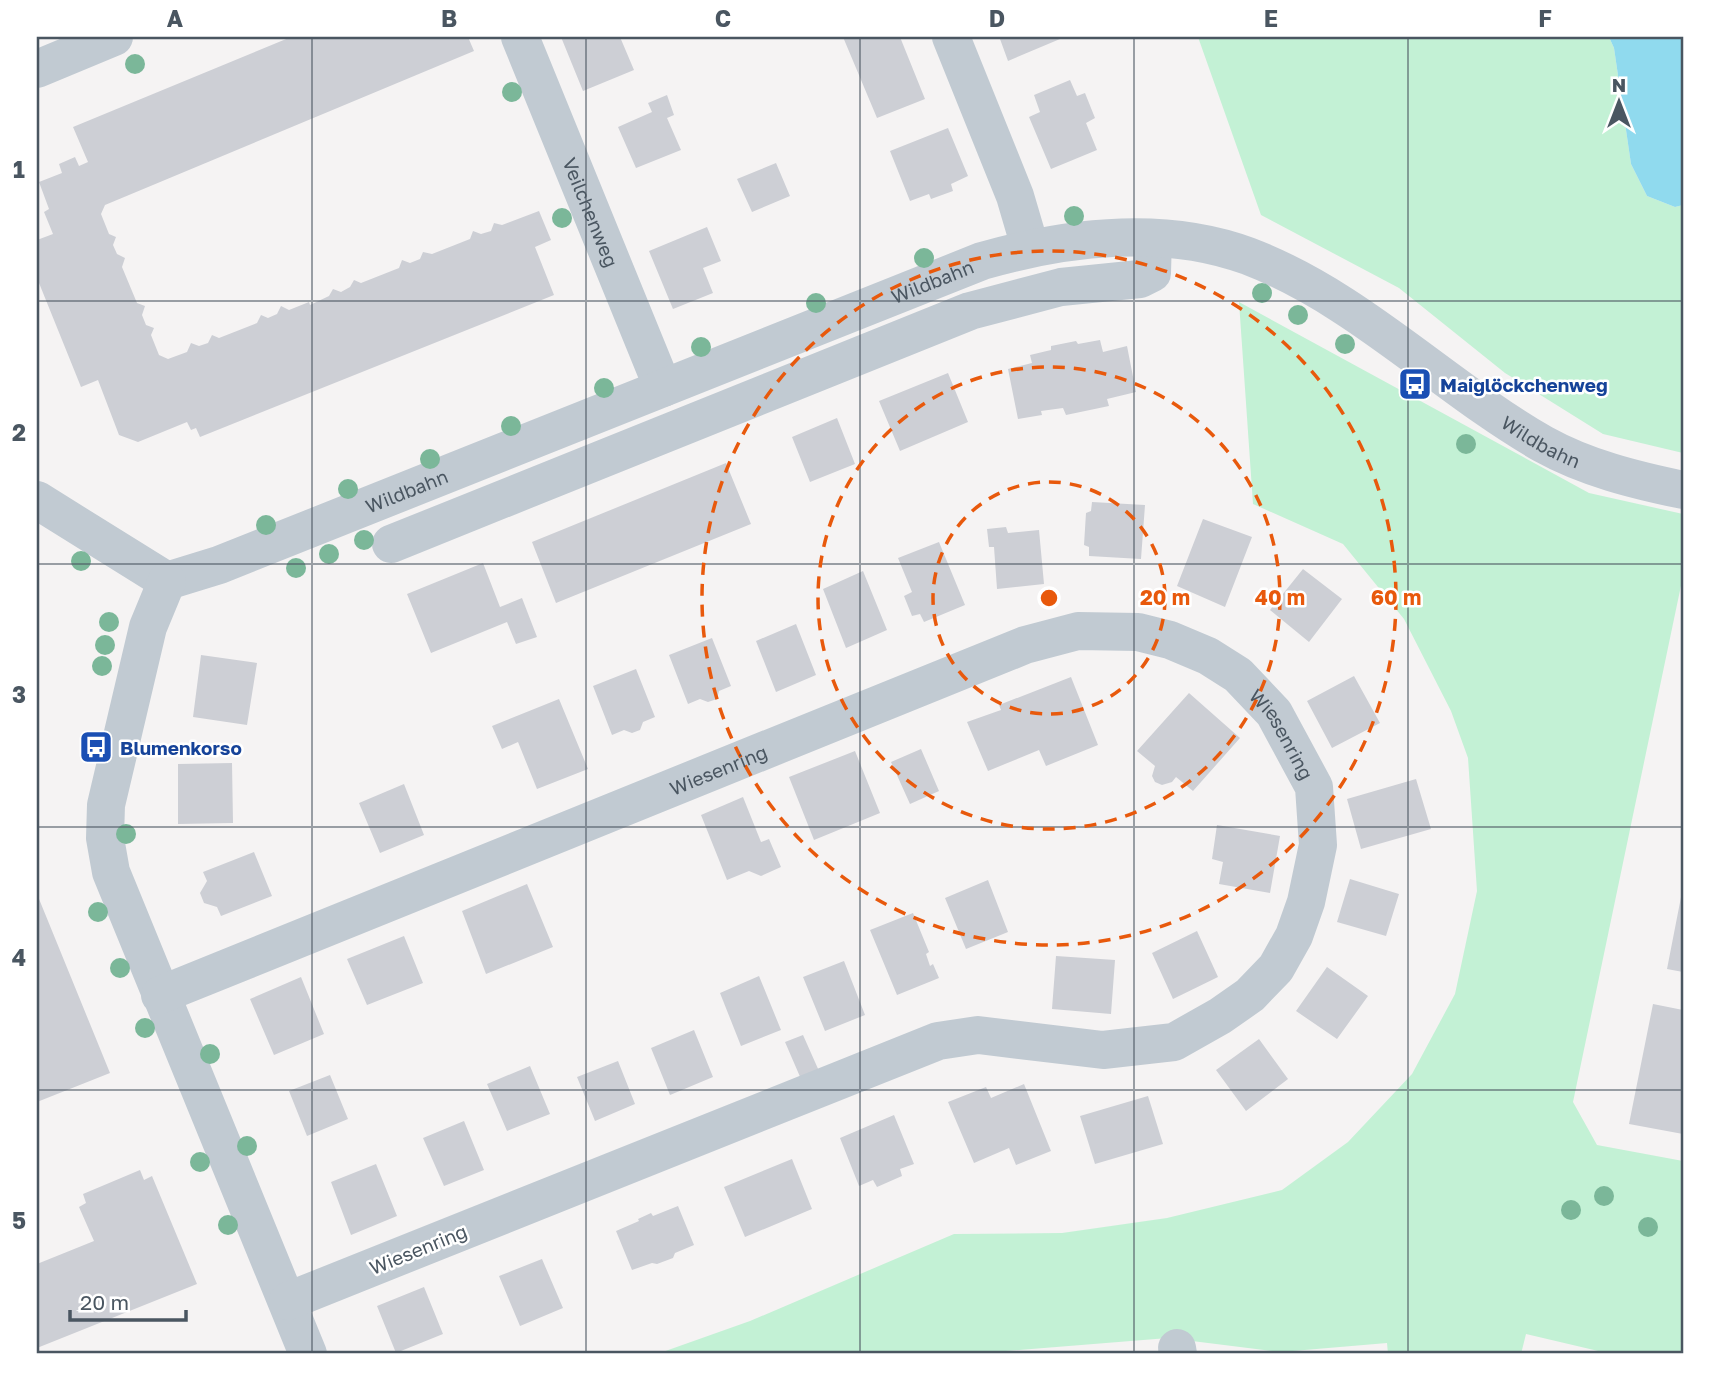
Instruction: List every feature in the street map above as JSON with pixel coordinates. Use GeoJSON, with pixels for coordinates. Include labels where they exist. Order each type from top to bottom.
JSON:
{"type":"FeatureCollection","features":[{"type":"Feature","properties":{"kind":"street"},"geometry":{"type":"LineString","coordinates":[[37,69],[114,37]]}},
{"type":"Feature","properties":{"kind":"street","name":"Veilchenweg"},"geometry":{"type":"LineString","coordinates":[[520,37],[663,388]]}},
{"type":"Feature","properties":{"kind":"street"},"geometry":{"type":"LineString","coordinates":[[951,37],[1015,196],[1030,247]]}},
{"type":"Feature","properties":{"kind":"street"},"geometry":{"type":"LineString","coordinates":[[391,544],[934,324],[1061,286],[1140,279],[1152,273],[1153,238]]}},
{"type":"Feature","properties":{"kind":"street","name":"Wildbahn"},"geometry":{"type":"LineString","coordinates":[[167,582],[219,565],[982,261],[1030,247],[1091,240],[1153,238],[1247,256],[1288,274],[1357,315],[1495,414],[1545,445],[1583,463],[1634,480],[1683,491]]}},
{"type":"Feature","properties":{"kind":"street"},"geometry":{"type":"LineString","coordinates":[[917,286],[934,324]]}},
{"type":"Feature","properties":{"kind":"street"},"geometry":{"type":"LineString","coordinates":[[709,370],[726,409]]}},
{"type":"Feature","properties":{"kind":"street"},"geometry":{"type":"LineString","coordinates":[[479,462],[495,502]]}},
{"type":"Feature","properties":{"kind":"street"},"geometry":{"type":"LineString","coordinates":[[37,499],[167,582],[148,626],[106,805],[105,838],[111,872],[308,1354]]}},
{"type":"Feature","properties":{"kind":"street","name":"Wiesenring"},"geometry":{"type":"LineString","coordinates":[[160,995],[997,656],[1025,645],[1078,631],[1138,632],[1170,640],[1225,666],[1238,675],[1273,713],[1314,787],[1318,845],[1306,902],[1294,936],[1276,968],[1250,995],[1174,1042],[1103,1049],[978,1035],[938,1041],[288,1301]]}},
{"type":"Feature","properties":{"kind":"green space"},"geometry":{"type":"Polygon","coordinates":[[[1198,37],[1609,37],[1614,48],[1631,164],[1647,196],[1675,207],[1683,205],[1683,453],[1603,434],[1505,373],[1399,288],[1261,215],[1198,37]]]}},
{"type":"Feature","properties":{"kind":"green space"},"geometry":{"type":"Polygon","coordinates":[[[1239,302],[1589,493],[1683,514],[1683,576],[1573,1102],[1597,1145],[1683,1161],[1683,1354],[1611,1354],[1526,1334],[1521,1354],[1388,1354],[1387,1343],[1281,1352],[1168,1338],[969,1354],[657,1354],[750,1321],[954,1234],[1062,1233],[1167,1218],[1282,1190],[1348,1142],[1412,1074],[1455,994],[1477,891],[1468,758],[1451,711],[1404,619],[1343,544],[1253,504],[1239,302]]]}},
{"type":"Feature","properties":{"kind":"water"},"geometry":{"type":"Polygon","coordinates":[[[1609,37],[1683,37],[1683,205],[1675,207],[1647,196],[1631,164],[1614,48],[1609,37]]]}},
{"type":"Feature","properties":{"kind":"building"},"geometry":{"type":"Polygon","coordinates":[[[291,37],[468,37],[474,51],[105,205],[101,214],[109,234],[116,237],[113,245],[117,254],[125,258],[122,267],[137,303],[145,306],[142,315],[146,325],[154,328],[151,335],[159,355],[168,359],[187,352],[191,343],[199,346],[208,343],[212,335],[219,338],[257,323],[261,315],[268,318],[277,314],[281,306],[289,310],[309,302],[310,305],[329,296],[333,289],[341,292],[350,287],[354,280],[361,283],[399,268],[402,260],[410,263],[420,259],[423,252],[432,254],[470,239],[473,231],[481,234],[491,231],[494,223],[502,225],[539,211],[551,240],[535,247],[554,295],[200,437],[196,428],[191,430],[187,422],[138,442],[119,435],[98,380],[81,387],[37,278],[37,240],[53,234],[44,212],[49,209],[39,182],[62,173],[59,164],[75,157],[79,166],[88,162],[73,127],[291,37]]]}},
{"type":"Feature","properties":{"kind":"building"},"geometry":{"type":"Polygon","coordinates":[[[561,37],[620,37],[634,70],[583,91],[561,37]]]}},
{"type":"Feature","properties":{"kind":"building"},"geometry":{"type":"Polygon","coordinates":[[[843,37],[900,37],[925,99],[877,118],[843,37]]]}},
{"type":"Feature","properties":{"kind":"building"},"geometry":{"type":"Polygon","coordinates":[[[1000,39],[1060,39],[1008,61],[1000,39]]]}},
{"type":"Feature","properties":{"kind":"building"},"geometry":{"type":"Polygon","coordinates":[[[1070,80],[1077,96],[1085,93],[1095,118],[1086,123],[1097,150],[1051,169],[1029,117],[1040,112],[1034,95],[1070,80]]]}},
{"type":"Feature","properties":{"kind":"building"},"geometry":{"type":"Polygon","coordinates":[[[667,95],[674,115],[667,118],[681,150],[636,168],[618,127],[652,112],[648,103],[667,95]]]}},
{"type":"Feature","properties":{"kind":"building"},"geometry":{"type":"Polygon","coordinates":[[[948,128],[968,176],[951,184],[953,191],[931,199],[929,194],[910,201],[890,151],[948,128]]]}},
{"type":"Feature","properties":{"kind":"building"},"geometry":{"type":"Polygon","coordinates":[[[776,163],[790,196],[752,212],[737,179],[776,163]]]}},
{"type":"Feature","properties":{"kind":"building"},"geometry":{"type":"Polygon","coordinates":[[[707,227],[721,261],[703,268],[713,293],[673,309],[649,251],[707,227]]]}},
{"type":"Feature","properties":{"kind":"building"},"geometry":{"type":"Polygon","coordinates":[[[1100,340],[1103,352],[1127,346],[1136,392],[1107,399],[1109,406],[1066,415],[1063,408],[1041,411],[1042,415],[1018,419],[1008,369],[1032,363],[1030,355],[1051,350],[1051,346],[1100,340]]]}},
{"type":"Feature","properties":{"kind":"building"},"geometry":{"type":"Polygon","coordinates":[[[948,373],[968,422],[900,451],[879,401],[948,373]]]}},
{"type":"Feature","properties":{"kind":"building"},"geometry":{"type":"Polygon","coordinates":[[[837,418],[855,464],[810,482],[792,437],[837,418]]]}},
{"type":"Feature","properties":{"kind":"building"},"geometry":{"type":"Polygon","coordinates":[[[726,463],[751,524],[556,603],[532,542],[726,463]]]}},
{"type":"Feature","properties":{"kind":"building"},"geometry":{"type":"Polygon","coordinates":[[[1092,502],[1145,505],[1141,559],[1089,556],[1089,547],[1084,545],[1086,513],[1091,511],[1092,502]]]}},
{"type":"Feature","properties":{"kind":"building"},"geometry":{"type":"Polygon","coordinates":[[[1203,519],[1252,537],[1225,607],[1177,586],[1203,519]]]}},
{"type":"Feature","properties":{"kind":"building"},"geometry":{"type":"Polygon","coordinates":[[[1006,527],[1008,533],[1039,530],[1044,584],[997,589],[994,547],[989,547],[987,529],[1006,527]]]}},
{"type":"Feature","properties":{"kind":"building"},"geometry":{"type":"Polygon","coordinates":[[[939,542],[965,605],[924,622],[920,614],[912,616],[904,596],[912,592],[898,558],[939,542]]]}},
{"type":"Feature","properties":{"kind":"building"},"geometry":{"type":"Polygon","coordinates":[[[483,563],[500,607],[522,598],[537,637],[516,644],[507,622],[431,653],[407,594],[483,563]]]}},
{"type":"Feature","properties":{"kind":"building"},"geometry":{"type":"Polygon","coordinates":[[[1303,569],[1342,599],[1309,642],[1270,610],[1303,569]]]}},
{"type":"Feature","properties":{"kind":"building"},"geometry":{"type":"Polygon","coordinates":[[[863,571],[887,630],[846,648],[823,589],[863,571]]]}},
{"type":"Feature","properties":{"kind":"building"},"geometry":{"type":"Polygon","coordinates":[[[796,624],[816,675],[776,692],[756,641],[796,624]]]}},
{"type":"Feature","properties":{"kind":"building"},"geometry":{"type":"Polygon","coordinates":[[[712,638],[731,686],[719,691],[717,699],[708,702],[700,699],[688,704],[669,655],[712,638]]]}},
{"type":"Feature","properties":{"kind":"building"},"geometry":{"type":"Polygon","coordinates":[[[201,655],[257,663],[247,725],[193,717],[201,655]]]}},
{"type":"Feature","properties":{"kind":"building"},"geometry":{"type":"Polygon","coordinates":[[[636,669],[655,717],[643,722],[640,730],[632,733],[624,730],[612,735],[593,686],[636,669]]]}},
{"type":"Feature","properties":{"kind":"building"},"geometry":{"type":"Polygon","coordinates":[[[1354,676],[1380,723],[1332,748],[1307,701],[1354,676]]]}},
{"type":"Feature","properties":{"kind":"building"},"geometry":{"type":"Polygon","coordinates":[[[1071,677],[1098,745],[1046,766],[1039,750],[988,771],[967,722],[1001,710],[999,705],[1071,677]]]}},
{"type":"Feature","properties":{"kind":"building"},"geometry":{"type":"Polygon","coordinates":[[[1189,693],[1240,738],[1193,791],[1176,777],[1172,782],[1162,785],[1155,782],[1152,776],[1155,766],[1137,751],[1189,693]]]}},
{"type":"Feature","properties":{"kind":"building"},"geometry":{"type":"Polygon","coordinates":[[[559,699],[588,769],[537,789],[518,742],[502,749],[492,726],[559,699]]]}},
{"type":"Feature","properties":{"kind":"building"},"geometry":{"type":"Polygon","coordinates":[[[921,749],[939,791],[910,804],[891,762],[921,749]]]}},
{"type":"Feature","properties":{"kind":"building"},"geometry":{"type":"Polygon","coordinates":[[[855,751],[880,813],[814,840],[789,777],[855,751]]]}},
{"type":"Feature","properties":{"kind":"building"},"geometry":{"type":"Polygon","coordinates":[[[232,763],[233,823],[178,824],[178,764],[232,763]]]}},
{"type":"Feature","properties":{"kind":"building"},"geometry":{"type":"Polygon","coordinates":[[[1416,779],[1431,829],[1361,849],[1347,799],[1416,779]]]}},
{"type":"Feature","properties":{"kind":"building"},"geometry":{"type":"Polygon","coordinates":[[[404,784],[424,835],[380,853],[359,803],[404,784]]]}},
{"type":"Feature","properties":{"kind":"building"},"geometry":{"type":"Polygon","coordinates":[[[743,797],[761,842],[769,839],[781,867],[761,876],[749,871],[727,880],[701,815],[743,797]]]}},
{"type":"Feature","properties":{"kind":"building"},"geometry":{"type":"Polygon","coordinates":[[[1217,825],[1280,836],[1270,893],[1219,884],[1223,862],[1212,859],[1217,825]]]}},
{"type":"Feature","properties":{"kind":"building"},"geometry":{"type":"Polygon","coordinates":[[[254,852],[272,896],[221,916],[217,907],[204,903],[200,893],[207,881],[203,872],[254,852]]]}},
{"type":"Feature","properties":{"kind":"building"},"geometry":{"type":"Polygon","coordinates":[[[1350,879],[1399,894],[1386,936],[1337,922],[1350,879]]]}},
{"type":"Feature","properties":{"kind":"building"},"geometry":{"type":"Polygon","coordinates":[[[988,880],[1008,932],[966,949],[945,898],[988,880]]]}},
{"type":"Feature","properties":{"kind":"building"},"geometry":{"type":"Polygon","coordinates":[[[527,884],[553,947],[486,974],[462,911],[527,884]]]}},
{"type":"Feature","properties":{"kind":"building"},"geometry":{"type":"Polygon","coordinates":[[[1683,892],[1683,972],[1667,969],[1683,892]]]}},
{"type":"Feature","properties":{"kind":"building"},"geometry":{"type":"Polygon","coordinates":[[[37,894],[110,1073],[37,1102],[37,894]]]}},
{"type":"Feature","properties":{"kind":"building"},"geometry":{"type":"Polygon","coordinates":[[[913,913],[929,952],[926,954],[930,966],[933,964],[939,978],[897,995],[870,930],[913,913]]]}},
{"type":"Feature","properties":{"kind":"building"},"geometry":{"type":"Polygon","coordinates":[[[1197,931],[1218,977],[1173,999],[1152,953],[1197,931]]]}},
{"type":"Feature","properties":{"kind":"building"},"geometry":{"type":"Polygon","coordinates":[[[404,936],[423,983],[367,1005],[347,959],[404,936]]]}},
{"type":"Feature","properties":{"kind":"building"},"geometry":{"type":"Polygon","coordinates":[[[1056,956],[1115,960],[1111,1014],[1052,1009],[1056,956]]]}},
{"type":"Feature","properties":{"kind":"building"},"geometry":{"type":"Polygon","coordinates":[[[844,961],[865,1015],[825,1031],[803,977],[844,961]]]}},
{"type":"Feature","properties":{"kind":"building"},"geometry":{"type":"Polygon","coordinates":[[[1327,967],[1368,996],[1337,1039],[1296,1011],[1327,967]]]}},
{"type":"Feature","properties":{"kind":"building"},"geometry":{"type":"Polygon","coordinates":[[[759,976],[781,1030],[741,1046],[720,993],[759,976]]]}},
{"type":"Feature","properties":{"kind":"building"},"geometry":{"type":"Polygon","coordinates":[[[301,977],[324,1034],[274,1055],[250,999],[301,977]]]}},
{"type":"Feature","properties":{"kind":"building"},"geometry":{"type":"Polygon","coordinates":[[[1653,1004],[1683,1010],[1683,1134],[1629,1124],[1653,1004]]]}},
{"type":"Feature","properties":{"kind":"building"},"geometry":{"type":"Polygon","coordinates":[[[694,1030],[713,1077],[670,1095],[651,1048],[694,1030]]]}},
{"type":"Feature","properties":{"kind":"building"},"geometry":{"type":"Polygon","coordinates":[[[803,1035],[819,1071],[801,1079],[785,1042],[803,1035]]]}},
{"type":"Feature","properties":{"kind":"building"},"geometry":{"type":"Polygon","coordinates":[[[1259,1039],[1288,1079],[1246,1111],[1216,1070],[1259,1039]]]}},
{"type":"Feature","properties":{"kind":"building"},"geometry":{"type":"Polygon","coordinates":[[[618,1061],[635,1104],[595,1121],[577,1077],[618,1061]]]}},
{"type":"Feature","properties":{"kind":"building"},"geometry":{"type":"Polygon","coordinates":[[[530,1066],[550,1114],[507,1131],[487,1084],[530,1066]]]}},
{"type":"Feature","properties":{"kind":"building"},"geometry":{"type":"Polygon","coordinates":[[[330,1075],[348,1119],[307,1136],[289,1091],[330,1075]]]}},
{"type":"Feature","properties":{"kind":"building"},"geometry":{"type":"Polygon","coordinates":[[[1024,1084],[1051,1151],[1016,1165],[1009,1148],[974,1163],[948,1102],[986,1087],[991,1098],[1024,1084]]]}},
{"type":"Feature","properties":{"kind":"building"},"geometry":{"type":"Polygon","coordinates":[[[1148,1096],[1163,1144],[1095,1164],[1080,1116],[1148,1096]]]}},
{"type":"Feature","properties":{"kind":"building"},"geometry":{"type":"Polygon","coordinates":[[[894,1115],[914,1164],[900,1169],[902,1176],[877,1187],[873,1180],[859,1186],[840,1138],[894,1115]]]}},
{"type":"Feature","properties":{"kind":"building"},"geometry":{"type":"Polygon","coordinates":[[[464,1121],[484,1170],[444,1186],[423,1138],[464,1121]]]}},
{"type":"Feature","properties":{"kind":"building"},"geometry":{"type":"Polygon","coordinates":[[[792,1159],[812,1209],[745,1237],[724,1187],[792,1159]]]}},
{"type":"Feature","properties":{"kind":"building"},"geometry":{"type":"Polygon","coordinates":[[[376,1164],[397,1216],[351,1235],[331,1182],[376,1164]]]}},
{"type":"Feature","properties":{"kind":"building"},"geometry":{"type":"Polygon","coordinates":[[[140,1170],[144,1180],[152,1176],[197,1284],[37,1348],[37,1264],[94,1241],[79,1207],[86,1203],[83,1194],[140,1170]]]}},
{"type":"Feature","properties":{"kind":"building"},"geometry":{"type":"Polygon","coordinates":[[[678,1206],[694,1245],[675,1253],[673,1258],[632,1270],[616,1231],[651,1213],[653,1216],[678,1206]]]}},
{"type":"Feature","properties":{"kind":"building"},"geometry":{"type":"Polygon","coordinates":[[[542,1259],[563,1308],[520,1326],[499,1276],[542,1259]]]}},
{"type":"Feature","properties":{"kind":"building"},"geometry":{"type":"Polygon","coordinates":[[[424,1287],[443,1334],[396,1353],[377,1306],[424,1287]]]}},
{"type":"Feature","properties":{"kind":"place","name":"Maiglöckchenweg"},"geometry":{"type":"Point","coordinates":[1415,384]}},
{"type":"Feature","properties":{"kind":"place","name":"Blumenkorso"},"geometry":{"type":"Point","coordinates":[96,747]}}]}
